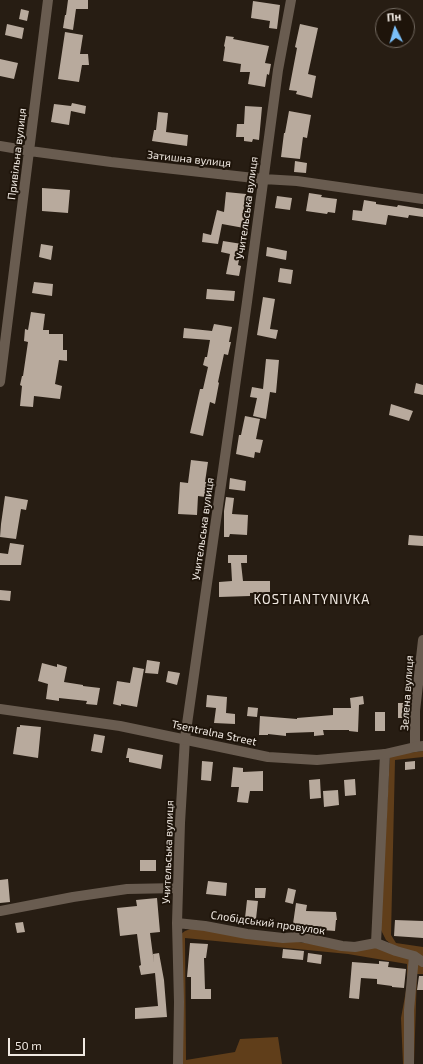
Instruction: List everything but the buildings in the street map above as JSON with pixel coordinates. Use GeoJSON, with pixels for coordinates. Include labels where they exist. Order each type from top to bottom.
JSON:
{"type":"FeatureCollection","features":[{"type":"Feature","properties":{"kind":"street","name":"Привільна вулиця"},"geometry":{"type":"LineString","coordinates":[[0,382],[48,0]]}},
{"type":"Feature","properties":{"kind":"street","name":"Учительська вулиця"},"geometry":{"type":"LineString","coordinates":[[178,1064],[179,1002],[177,923],[180,823],[185,738],[278,70],[291,0]]}},
{"type":"Feature","properties":{"kind":"street","name":"Затишна вулиця"},"geometry":{"type":"LineString","coordinates":[[0,146],[30,152],[263,179],[297,181],[423,199]]}},
{"type":"Feature","properties":{"kind":"street","name":"Зелена вулиця"},"geometry":{"type":"LineString","coordinates":[[419,746],[415,710],[423,640]]}},
{"type":"Feature","properties":{"kind":"street","name":"Tsentralna Street"},"geometry":{"type":"LineString","coordinates":[[0,709],[120,726],[268,756],[318,760],[385,754],[419,746]]}},
{"type":"Feature","properties":{"kind":"street"},"geometry":{"type":"LineString","coordinates":[[385,754],[376,943],[414,956],[423,962]]}},
{"type":"Feature","properties":{"kind":"street"},"geometry":{"type":"LineString","coordinates":[[0,911],[73,897],[126,889],[178,888]]}},
{"type":"Feature","properties":{"kind":"street","name":"Слобідський провулок"},"geometry":{"type":"LineString","coordinates":[[177,923],[205,926],[247,934],[283,938],[301,937],[349,947],[376,943]]}},
{"type":"Feature","properties":{"kind":"street"},"geometry":{"type":"LineString","coordinates":[[409,1064],[409,1010],[414,956]]}},
{"type":"Feature","properties":{"kind":"shaded area"},"geometry":{"type":"Polygon","coordinates":[[[423,751],[423,757],[395,760],[391,935],[396,943],[423,947],[423,959],[392,945],[386,940],[380,928],[390,757],[392,755],[423,751]]]}},
{"type":"Feature","properties":{"kind":"shaded area"},"geometry":{"type":"Polygon","coordinates":[[[193,928],[345,948],[378,948],[409,958],[407,1064],[403,1064],[401,1018],[407,985],[407,964],[348,954],[185,938],[186,1060],[235,1052],[240,1039],[278,1037],[282,1064],[180,1064],[181,934],[193,928]]]}},
{"type":"Feature","properties":{"kind":"shaded area"},"geometry":{"type":"Polygon","coordinates":[[[417,964],[423,965],[423,974],[417,974],[414,1064],[411,1064],[411,1029],[417,964]]]}},
{"type":"Feature","properties":{"kind":"district","name":"KOSTIANTYNIVKA"},"geometry":{"type":"Point","coordinates":[312,600]}}]}
